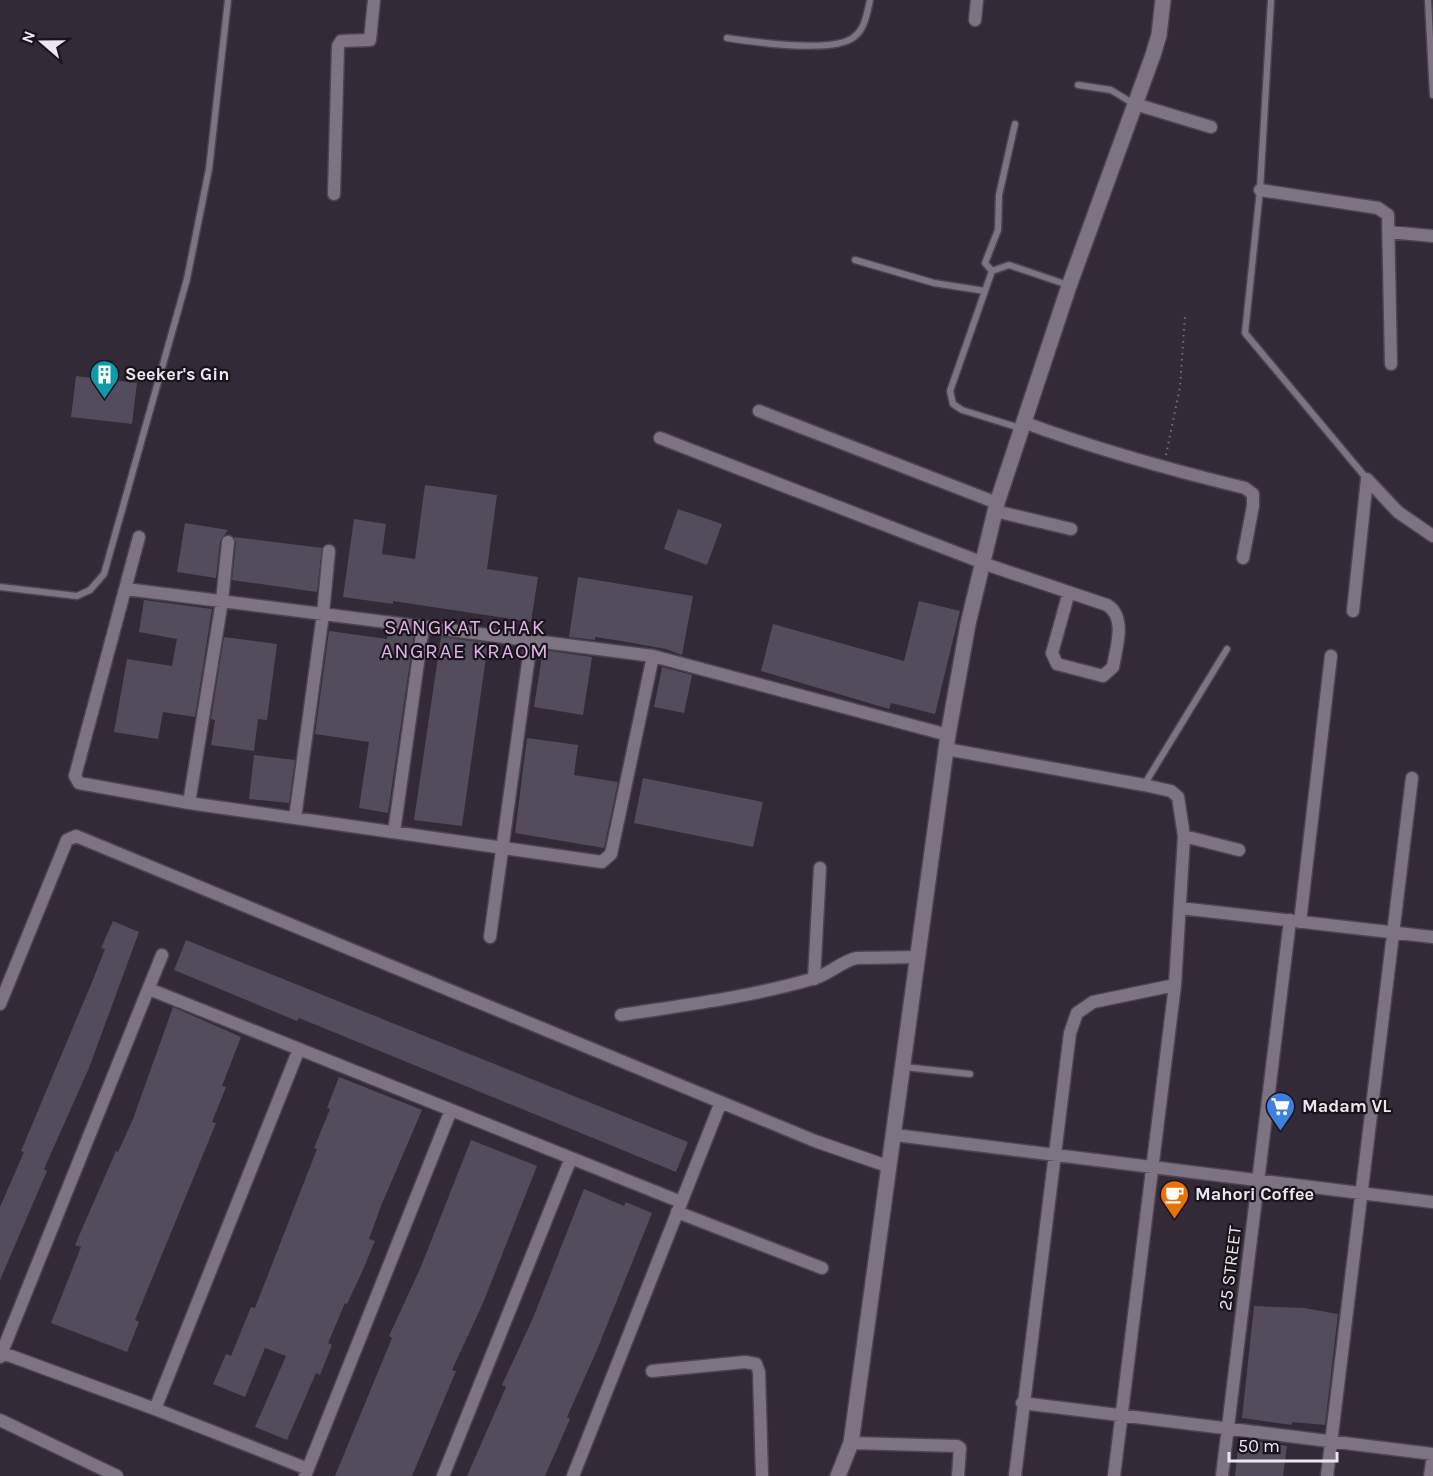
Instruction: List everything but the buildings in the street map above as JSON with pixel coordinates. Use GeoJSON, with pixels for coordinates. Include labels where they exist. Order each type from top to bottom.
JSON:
{"type":"FeatureCollection","features":[{"type":"Feature","properties":{"kind":"street"},"geometry":{"type":"LineString","coordinates":[[334,194],[338,46],[341,41],[370,40],[374,0]]}},
{"type":"Feature","properties":{"kind":"street"},"geometry":{"type":"LineString","coordinates":[[975,20],[977,0]]}},
{"type":"Feature","properties":{"kind":"street"},"geometry":{"type":"LineString","coordinates":[[838,1476],[851,1443],[895,1135],[947,742],[983,561],[996,507],[1022,425],[1159,35],[1162,0]]}},
{"type":"Feature","properties":{"kind":"street"},"geometry":{"type":"LineString","coordinates":[[1135,104],[1211,127]]}},
{"type":"Feature","properties":{"kind":"street"},"geometry":{"type":"LineString","coordinates":[[1260,190],[1378,208],[1388,215],[1391,364]]}},
{"type":"Feature","properties":{"kind":"street"},"geometry":{"type":"LineString","coordinates":[[1389,232],[1433,236]]}},
{"type":"Feature","properties":{"kind":"street"},"geometry":{"type":"LineString","coordinates":[[759,411],[996,507],[1071,529]]}},
{"type":"Feature","properties":{"kind":"street"},"geometry":{"type":"LineString","coordinates":[[1022,425],[1163,469],[1245,488],[1253,494],[1243,558]]}},
{"type":"Feature","properties":{"kind":"street"},"geometry":{"type":"LineString","coordinates":[[660,438],[991,566],[1069,592],[1107,605],[1113,609],[1120,624],[1113,667],[1102,676],[1057,664],[1053,660],[1052,653],[1069,592]]}},
{"type":"Feature","properties":{"kind":"street"},"geometry":{"type":"LineString","coordinates":[[1367,479],[1398,512],[1433,536]]}},
{"type":"Feature","properties":{"kind":"street"},"geometry":{"type":"LineString","coordinates":[[1353,611],[1367,479]]}},
{"type":"Feature","properties":{"kind":"street"},"geometry":{"type":"LineString","coordinates":[[140,537],[75,776],[79,783],[189,802],[602,862],[607,860],[611,854],[653,656]]}},
{"type":"Feature","properties":{"kind":"street"},"geometry":{"type":"LineString","coordinates":[[189,802],[222,601],[228,542]]}},
{"type":"Feature","properties":{"kind":"street"},"geometry":{"type":"LineString","coordinates":[[295,818],[323,614],[329,551]]}},
{"type":"Feature","properties":{"kind":"street"},"geometry":{"type":"LineString","coordinates":[[126,589],[653,656],[947,742],[1171,791],[1178,796],[1184,836],[1175,985],[1114,1476]]}},
{"type":"Feature","properties":{"kind":"street"},"geometry":{"type":"LineString","coordinates":[[393,832],[423,627]]}},
{"type":"Feature","properties":{"kind":"street"},"geometry":{"type":"LineString","coordinates":[[490,937],[531,641]]}},
{"type":"Feature","properties":{"kind":"street","name":"25 STREET"},"geometry":{"type":"LineString","coordinates":[[1222,1476],[1258,1181],[1331,656]]}},
{"type":"Feature","properties":{"kind":"street"},"geometry":{"type":"LineString","coordinates":[[1327,1476],[1412,778]]}},
{"type":"Feature","properties":{"kind":"street"},"geometry":{"type":"LineString","coordinates":[[0,1004],[67,840],[76,836],[720,1102],[852,1155],[890,1167]]}},
{"type":"Feature","properties":{"kind":"street"},"geometry":{"type":"LineString","coordinates":[[1184,836],[1239,850]]}},
{"type":"Feature","properties":{"kind":"street"},"geometry":{"type":"LineString","coordinates":[[814,979],[820,868]]}},
{"type":"Feature","properties":{"kind":"street"},"geometry":{"type":"LineString","coordinates":[[1180,908],[1433,938]]}},
{"type":"Feature","properties":{"kind":"street"},"geometry":{"type":"LineString","coordinates":[[162,955],[1,1353],[155,1409],[307,1473],[451,1110]]}},
{"type":"Feature","properties":{"kind":"street"},"geometry":{"type":"LineString","coordinates":[[621,1014],[714,1000],[814,979],[848,960],[918,957]]}},
{"type":"Feature","properties":{"kind":"street"},"geometry":{"type":"LineString","coordinates":[[1015,1476],[1022,1403],[1070,1033],[1077,1013],[1093,1002],[1175,985]]}},
{"type":"Feature","properties":{"kind":"street"},"geometry":{"type":"LineString","coordinates":[[149,989],[571,1158],[822,1268]]}},
{"type":"Feature","properties":{"kind":"street"},"geometry":{"type":"LineString","coordinates":[[155,1409],[298,1049]]}},
{"type":"Feature","properties":{"kind":"street"},"geometry":{"type":"LineString","coordinates":[[573,1476],[720,1102]]}},
{"type":"Feature","properties":{"kind":"street"},"geometry":{"type":"LineString","coordinates":[[895,1135],[1433,1202]]}},
{"type":"Feature","properties":{"kind":"street"},"geometry":{"type":"LineString","coordinates":[[443,1476],[571,1158]]}},
{"type":"Feature","properties":{"kind":"street"},"geometry":{"type":"LineString","coordinates":[[652,1371],[745,1362],[756,1364],[759,1372],[762,1476]]}},
{"type":"Feature","properties":{"kind":"street"},"geometry":{"type":"LineString","coordinates":[[1022,1403],[1120,1418],[1433,1455],[1430,1476]]}},
{"type":"Feature","properties":{"kind":"street"},"geometry":{"type":"LineString","coordinates":[[0,1420],[117,1476]]}},
{"type":"Feature","properties":{"kind":"street"},"geometry":{"type":"LineString","coordinates":[[851,1443],[957,1446],[960,1448],[958,1476]]}},
{"type":"Feature","properties":{"kind":"lane"},"geometry":{"type":"LineString","coordinates":[[0,587],[77,597],[90,590],[104,574],[187,279],[209,169],[228,0]]}},
{"type":"Feature","properties":{"kind":"lane"},"geometry":{"type":"LineString","coordinates":[[727,38],[778,44],[838,45],[854,38],[863,27],[870,0]]}},
{"type":"Feature","properties":{"kind":"lane"},"geometry":{"type":"LineString","coordinates":[[1271,0],[1260,190],[1245,333],[1367,479]]}},
{"type":"Feature","properties":{"kind":"lane"},"geometry":{"type":"LineString","coordinates":[[1428,0],[1433,95]]}},
{"type":"Feature","properties":{"kind":"lane"},"geometry":{"type":"LineString","coordinates":[[1078,85],[1111,90],[1135,104]]}},
{"type":"Feature","properties":{"kind":"lane"},"geometry":{"type":"LineString","coordinates":[[992,271],[985,263],[998,230],[999,195],[1015,124]]}},
{"type":"Feature","properties":{"kind":"lane"},"geometry":{"type":"LineString","coordinates":[[855,260],[934,283],[985,291]]}},
{"type":"Feature","properties":{"kind":"lane"},"geometry":{"type":"LineString","coordinates":[[992,271],[1009,265],[1069,286]]}},
{"type":"Feature","properties":{"kind":"lane"},"geometry":{"type":"LineString","coordinates":[[992,271],[950,392],[953,404],[962,410],[1022,425]]}},
{"type":"Feature","properties":{"kind":"lane"},"geometry":{"type":"LineString","coordinates":[[1144,785],[1227,649]]}},
{"type":"Feature","properties":{"kind":"lane"},"geometry":{"type":"LineString","coordinates":[[904,1067],[970,1074]]}},
{"type":"Feature","properties":{"kind":"path"},"geometry":{"type":"LineString","coordinates":[[1163,469],[1180,387],[1185,315]]}},
{"type":"Feature","properties":{"kind":"place","name":"Seeker's Gin"},"geometry":{"type":"Point","coordinates":[104,400]}},
{"type":"Feature","properties":{"kind":"place","name":"Madam VL"},"geometry":{"type":"Point","coordinates":[1281,1132]}},
{"type":"Feature","properties":{"kind":"place","name":"Mahori Coffee"},"geometry":{"type":"Point","coordinates":[1174,1220]}},
{"type":"Feature","properties":{"kind":"district","name":"SANGKAT CHAK ANGRAE KRAOM"},"geometry":{"type":"Point","coordinates":[465,639]}}]}
